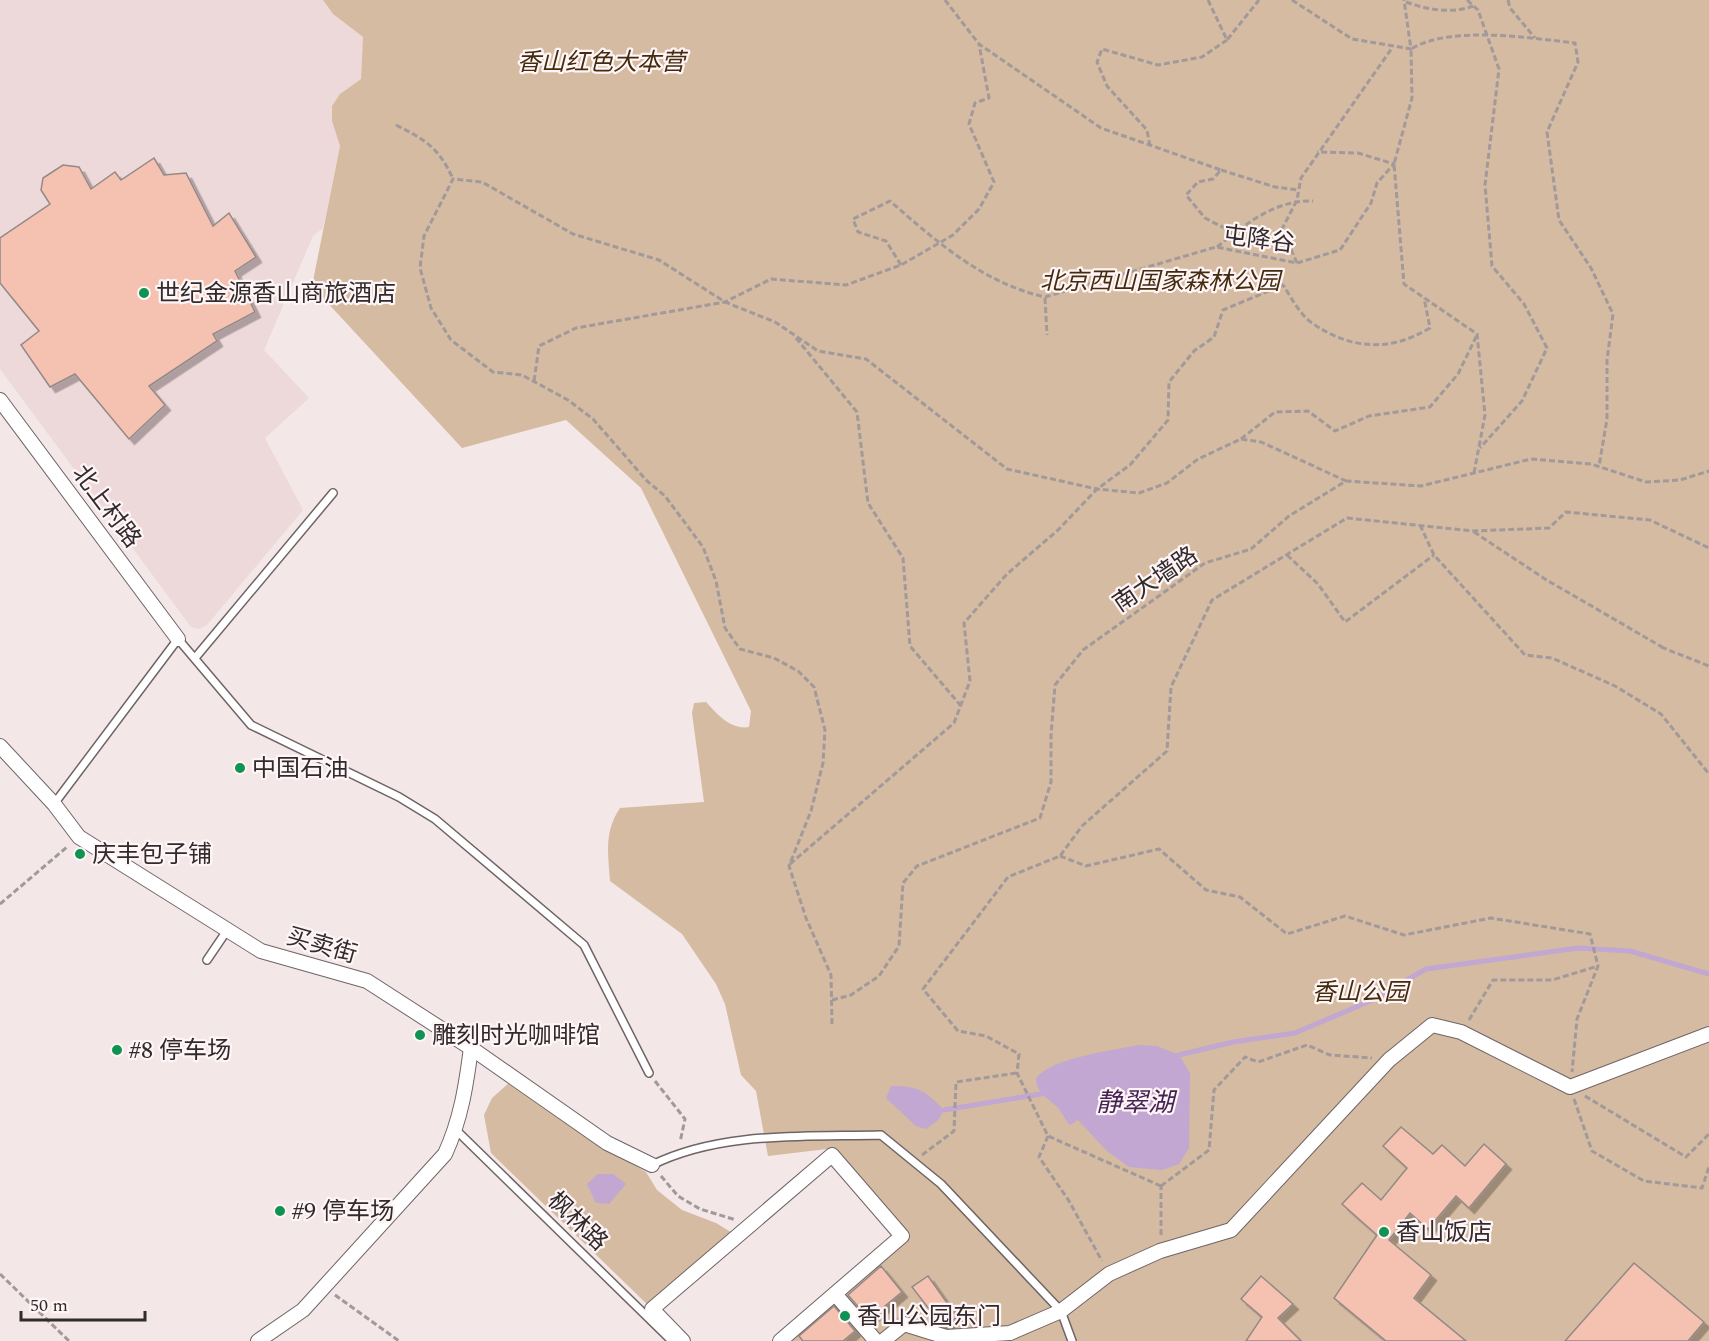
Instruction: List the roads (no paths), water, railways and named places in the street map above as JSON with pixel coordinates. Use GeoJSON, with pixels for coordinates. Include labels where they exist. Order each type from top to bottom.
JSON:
{"type":"FeatureCollection","features":[{"type":"Feature","properties":{"kind":"street","name":"北上村路"},"geometry":{"type":"LineString","coordinates":[[0,400],[178,639]]}},
{"type":"Feature","properties":{"kind":"street","name":"买卖街"},"geometry":{"type":"LineString","coordinates":[[0,746],[54,804],[79,837],[261,951],[367,981],[471,1048],[607,1143],[652,1165]]}},
{"type":"Feature","properties":{"kind":"street"},"geometry":{"type":"LineString","coordinates":[[883,1341],[904,1324],[946,1337],[1010,1333],[1061,1311],[1109,1274],[1160,1251],[1231,1230],[1389,1060],[1432,1025],[1461,1032],[1570,1087],[1709,1034]]}},
{"type":"Feature","properties":{"kind":"street"},"geometry":{"type":"LineString","coordinates":[[258,1341],[303,1310],[445,1154],[456,1130],[465,1098],[471,1048]]}},
{"type":"Feature","properties":{"kind":"street"},"geometry":{"type":"LineString","coordinates":[[683,1341],[652,1309],[832,1155],[902,1236],[780,1341]]}},
{"type":"Feature","properties":{"kind":"street"},"geometry":{"type":"LineString","coordinates":[[835,1294],[876,1341]]}},
{"type":"Feature","properties":{"kind":"lane"},"geometry":{"type":"LineString","coordinates":[[195,658],[333,493]]}},
{"type":"Feature","properties":{"kind":"lane"},"geometry":{"type":"LineString","coordinates":[[54,804],[178,639],[251,725],[399,797],[435,819],[584,945],[648,1072]]}},
{"type":"Feature","properties":{"kind":"lane"},"geometry":{"type":"LineString","coordinates":[[207,960],[228,929]]}},
{"type":"Feature","properties":{"kind":"lane","name":"枫林路"},"geometry":{"type":"LineString","coordinates":[[456,1130],[672,1341]]}},
{"type":"Feature","properties":{"kind":"lane"},"geometry":{"type":"LineString","coordinates":[[652,1165],[678,1152],[765,1137],[881,1135],[915,1160],[941,1184],[1061,1311],[1072,1341]]}},
{"type":"Feature","properties":{"kind":"water","name":"静翠湖"},"geometry":{"type":"Polygon","coordinates":[[[1138,1045],[1157,1046],[1179,1055],[1190,1073],[1189,1148],[1179,1164],[1162,1170],[1129,1167],[1107,1151],[1078,1120],[1070,1125],[1059,1109],[1038,1088],[1036,1078],[1044,1071],[1069,1060],[1138,1045]]]}},
{"type":"Feature","properties":{"kind":"water"},"geometry":{"type":"Polygon","coordinates":[[[891,1086],[908,1087],[921,1091],[944,1110],[938,1120],[926,1129],[916,1126],[886,1098],[891,1086]]]}},
{"type":"Feature","properties":{"kind":"water"},"geometry":{"type":"Polygon","coordinates":[[[598,1174],[613,1174],[626,1184],[609,1204],[596,1203],[587,1184],[598,1174]]]}},
{"type":"Feature","properties":{"kind":"waterway"},"geometry":{"type":"LineString","coordinates":[[1179,1055],[1233,1042],[1295,1033],[1370,1001],[1426,969],[1578,948],[1630,951],[1709,974]]}},
{"type":"Feature","properties":{"kind":"waterway"},"geometry":{"type":"LineString","coordinates":[[944,1110],[1041,1094]]}},
{"type":"Feature","properties":{"kind":"place","name":"世纪金源香山商旅酒店"},"geometry":{"type":"Point","coordinates":[144,293]}},
{"type":"Feature","properties":{"kind":"place","name":"中国石油"},"geometry":{"type":"Point","coordinates":[240,768]}},
{"type":"Feature","properties":{"kind":"place","name":"庆丰包子铺"},"geometry":{"type":"Point","coordinates":[80,854]}},
{"type":"Feature","properties":{"kind":"place","name":"雕刻时光咖啡馆"},"geometry":{"type":"Point","coordinates":[420,1035]}},
{"type":"Feature","properties":{"kind":"place","name":"#8 停车场"},"geometry":{"type":"Point","coordinates":[117,1050]}},
{"type":"Feature","properties":{"kind":"place","name":"#9 停车场"},"geometry":{"type":"Point","coordinates":[280,1211]}},
{"type":"Feature","properties":{"kind":"place","name":"香山饭店"},"geometry":{"type":"Point","coordinates":[1384,1232]}},
{"type":"Feature","properties":{"kind":"place","name":"香山公园东门"},"geometry":{"type":"Point","coordinates":[845,1316]}},
{"type":"Feature","properties":{"kind":"park label","name":"香山红色大本营"},"geometry":{"type":"Point","coordinates":[601,62]}},
{"type":"Feature","properties":{"kind":"park label","name":"北京西山国家森林公园"},"geometry":{"type":"Point","coordinates":[1160,281]}},
{"type":"Feature","properties":{"kind":"park label","name":"香山公园"},"geometry":{"type":"Point","coordinates":[1360,992]}}]}
